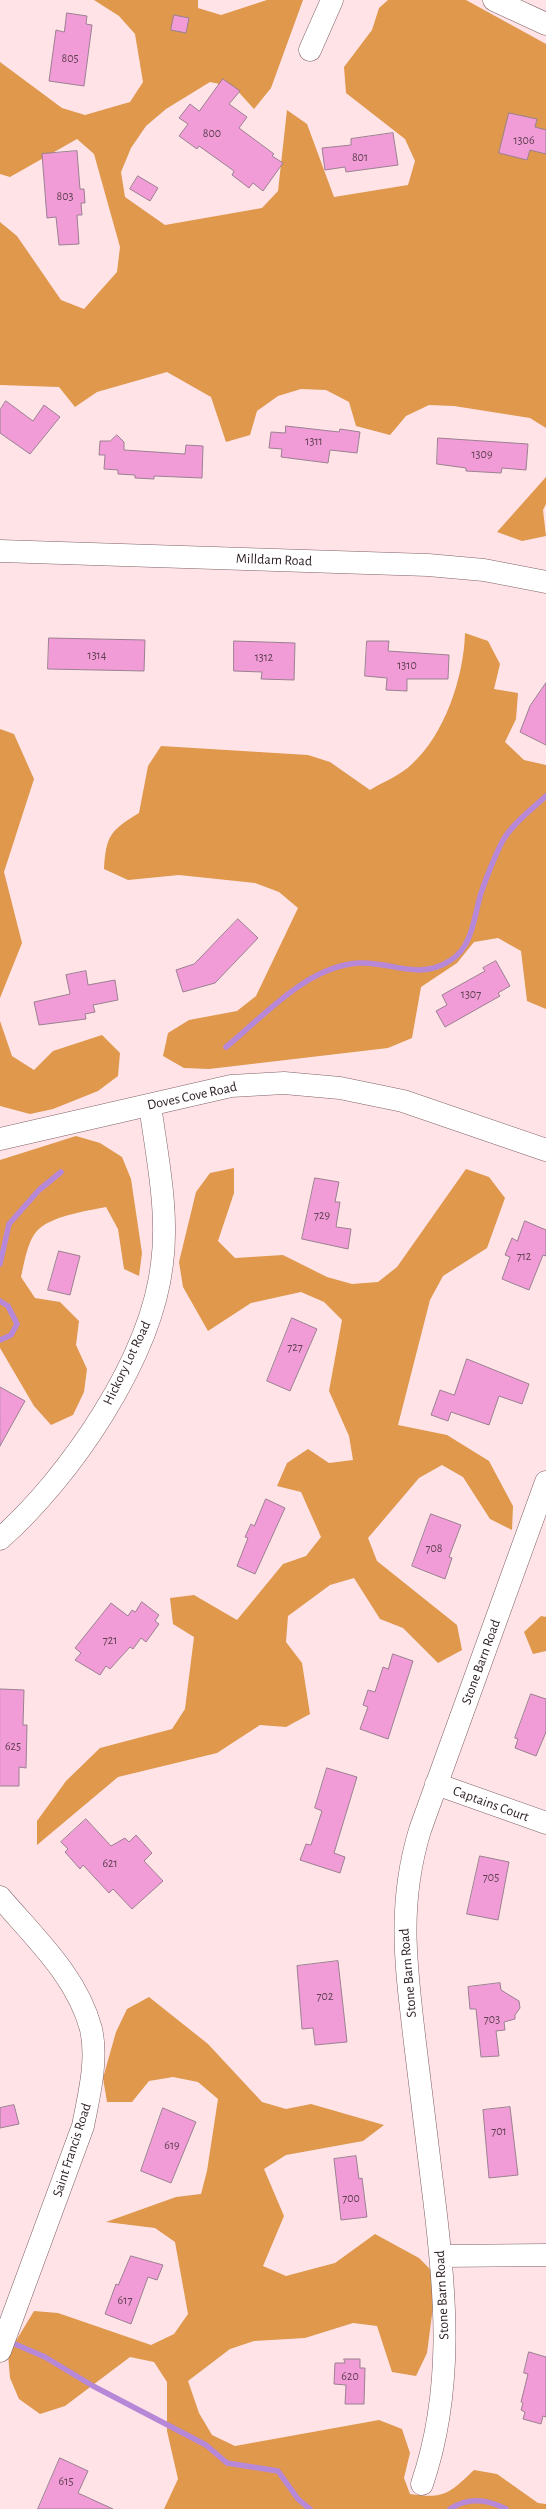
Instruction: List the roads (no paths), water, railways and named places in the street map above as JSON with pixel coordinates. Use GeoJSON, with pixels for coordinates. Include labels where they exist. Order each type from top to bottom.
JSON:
{"type":"FeatureCollection","features":[{"type":"Feature","properties":{"kind":"street"},"geometry":{"type":"LineString","coordinates":[[310,50],[332,0]]}},
{"type":"Feature","properties":{"kind":"street"},"geometry":{"type":"LineString","coordinates":[[494,0],[546,24]]}},
{"type":"Feature","properties":{"kind":"street","name":"Milldam Road"},"geometry":{"type":"LineString","coordinates":[[0,551],[428,565],[484,570],[546,582]]}},
{"type":"Feature","properties":{"kind":"street","name":"Doves Cove Road"},"geometry":{"type":"LineString","coordinates":[[0,1139],[231,1086],[284,1083],[340,1088],[403,1101],[546,1150]]}},
{"type":"Feature","properties":{"kind":"street","name":"Hickory Lot Road"},"geometry":{"type":"LineString","coordinates":[[0,1538],[40,1500],[77,1452],[108,1402],[136,1352],[153,1308],[162,1265],[165,1223],[150,1105]]}},
{"type":"Feature","properties":{"kind":"street","name":"Stone Barn Road"},"geometry":{"type":"LineString","coordinates":[[422,2484],[437,2432],[445,2372],[445,2306],[441,2256],[404,1933],[404,1907],[413,1852],[436,1784],[546,1482]]}},
{"type":"Feature","properties":{"kind":"street","name":"Captains Court"},"geometry":{"type":"LineString","coordinates":[[436,1784],[546,1823]]}},
{"type":"Feature","properties":{"kind":"street","name":"Saint Francis Road"},"geometry":{"type":"LineString","coordinates":[[0,1897],[68,1980],[81,2002],[91,2030],[93,2057],[91,2088],[82,2126],[3,2344]]}},
{"type":"Feature","properties":{"kind":"street"},"geometry":{"type":"LineString","coordinates":[[441,2256],[546,2254]]}},
{"type":"Feature","properties":{"kind":"waterway"},"geometry":{"type":"LineString","coordinates":[[226,1047],[271,1007],[305,982],[322,973],[341,966],[360,963],[372,963],[417,970],[428,969],[439,966],[451,960],[464,947],[472,930],[481,893],[506,835],[516,823],[546,796]]}},
{"type":"Feature","properties":{"kind":"waterway"},"geometry":{"type":"LineString","coordinates":[[0,1264],[9,1224],[39,1190],[61,1172]]}},
{"type":"Feature","properties":{"kind":"waterway"},"geometry":{"type":"LineString","coordinates":[[0,1301],[8,1306],[17,1324],[11,1335],[0,1340]]}},
{"type":"Feature","properties":{"kind":"waterway"},"geometry":{"type":"LineString","coordinates":[[8,2341],[45,2357],[93,2386],[206,2445],[227,2463],[278,2471],[298,2499],[310,2509]]}},
{"type":"Feature","properties":{"kind":"waterway"},"geometry":{"type":"LineString","coordinates":[[450,2509],[457,2505],[471,2501],[485,2501],[506,2509]]}}]}
